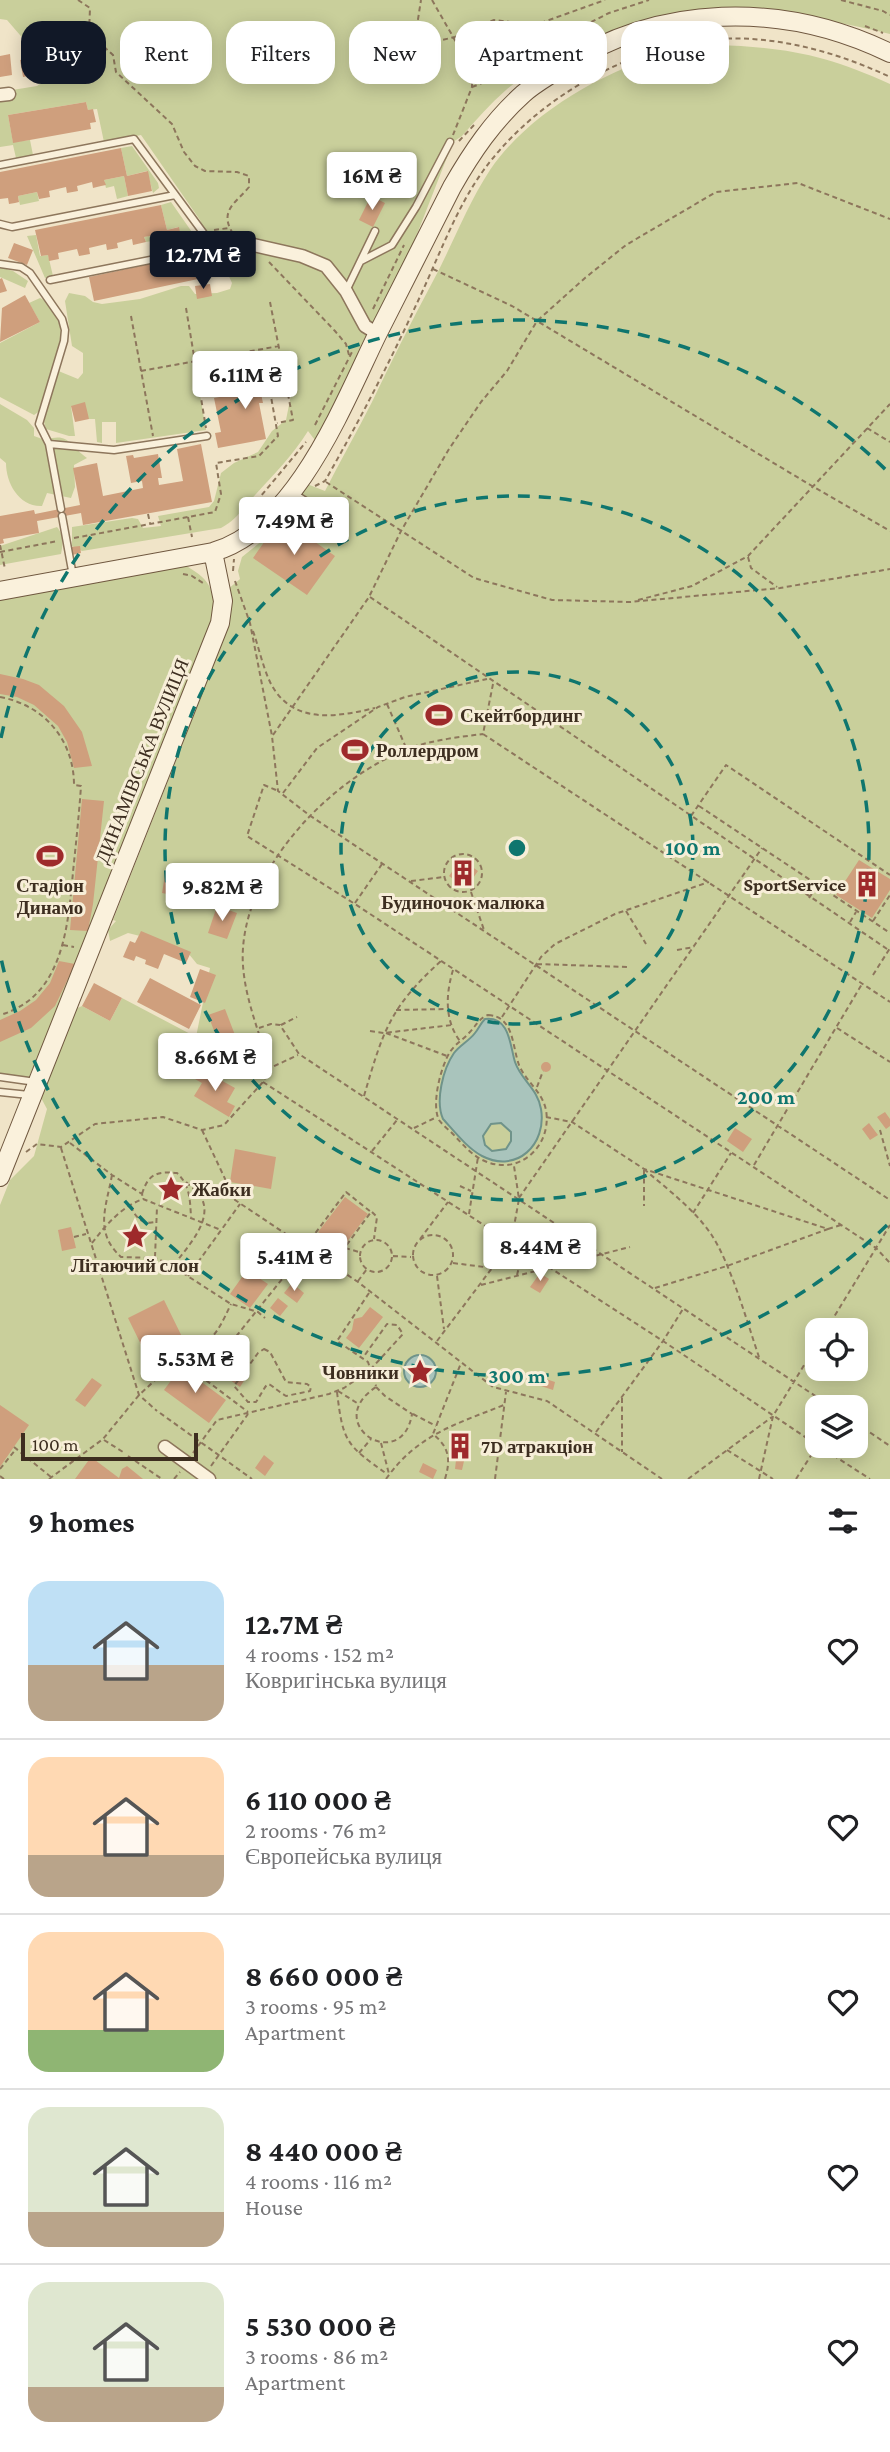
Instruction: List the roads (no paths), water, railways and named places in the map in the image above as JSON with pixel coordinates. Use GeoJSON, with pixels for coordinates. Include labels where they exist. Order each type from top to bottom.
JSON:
{"type":"FeatureCollection","features":[{"type":"Feature","properties":{"kind":"main road"},"geometry":{"type":"LineString","coordinates":[[0,592],[213,552],[244,539],[295,494],[321,448],[371,330],[477,145],[526,91],[575,59],[639,29],[678,20],[720,15],[799,21],[837,30],[890,53]]}},
{"type":"Feature","properties":{"kind":"main road","name":"ДИНАМІВСЬКА ВУЛИЦЯ"},"geometry":{"type":"LineString","coordinates":[[0,1177],[220,623],[223,601],[213,552]]}},
{"type":"Feature","properties":{"kind":"street"},"geometry":{"type":"LineString","coordinates":[[240,242],[317,261],[329,269],[371,330]]}},
{"type":"Feature","properties":{"kind":"street"},"geometry":{"type":"LineString","coordinates":[[165,1447],[207,1477]]}},
{"type":"Feature","properties":{"kind":"lane"},"geometry":{"type":"LineString","coordinates":[[0,165],[134,139],[213,246]]}},
{"type":"Feature","properties":{"kind":"lane"},"geometry":{"type":"LineString","coordinates":[[361,261],[392,245],[453,144]]}},
{"type":"Feature","properties":{"kind":"lane"},"geometry":{"type":"LineString","coordinates":[[0,224],[12,227],[175,195]]}},
{"type":"Feature","properties":{"kind":"lane"},"geometry":{"type":"LineString","coordinates":[[346,291],[375,231]]}},
{"type":"Feature","properties":{"kind":"lane"},"geometry":{"type":"LineString","coordinates":[[50,280],[240,242]]}},
{"type":"Feature","properties":{"kind":"lane"},"geometry":{"type":"LineString","coordinates":[[0,264],[21,267],[30,273],[56,307],[65,330],[61,353],[39,424],[49,444],[73,578]]}},
{"type":"Feature","properties":{"kind":"lane"},"geometry":{"type":"LineString","coordinates":[[49,444],[114,450],[207,436]]}},
{"type":"Feature","properties":{"kind":"lane"},"geometry":{"type":"LineString","coordinates":[[295,494],[329,516],[316,535]]}},
{"type":"Feature","properties":{"kind":"lane"},"geometry":{"type":"LineString","coordinates":[[0,1077],[35,1089]]}},
{"type":"Feature","properties":{"kind":"lane"},"geometry":{"type":"LineString","coordinates":[[0,1092],[35,1089]]}},
{"type":"Feature","properties":{"kind":"water"},"geometry":{"type":"Polygon","coordinates":[[[485,1019],[500,1022],[508,1033],[515,1062],[537,1096],[541,1109],[542,1122],[534,1144],[518,1158],[507,1161],[495,1161],[476,1153],[443,1119],[441,1112],[441,1085],[450,1060],[485,1019]],[[501,1123],[491,1124],[483,1136],[485,1145],[492,1151],[506,1149],[511,1141],[511,1132],[501,1123]]]}},
{"type":"Feature","properties":{"kind":"water"},"geometry":{"type":"Polygon","coordinates":[[[420,1355],[431,1360],[436,1371],[431,1382],[420,1387],[409,1382],[404,1371],[409,1360],[420,1355]]]}},
{"type":"Feature","properties":{"kind":"place","name":"Скейтбординг"},"geometry":{"type":"Point","coordinates":[439,715]}},
{"type":"Feature","properties":{"kind":"place","name":"Роллердром"},"geometry":{"type":"Point","coordinates":[355,750]}},
{"type":"Feature","properties":{"kind":"place","name":"Стадіон Динамо"},"geometry":{"type":"Point","coordinates":[50,856]}},
{"type":"Feature","properties":{"kind":"place","name":"Будиночок малюка"},"geometry":{"type":"Point","coordinates":[463,873]}},
{"type":"Feature","properties":{"kind":"place","name":"SportService"},"geometry":{"type":"Point","coordinates":[867,884]}},
{"type":"Feature","properties":{"kind":"place","name":"Жабки"},"geometry":{"type":"Point","coordinates":[171,1189]}},
{"type":"Feature","properties":{"kind":"place","name":"Літаючий слон"},"geometry":{"type":"Point","coordinates":[135,1236]}},
{"type":"Feature","properties":{"kind":"place","name":"Човники"},"geometry":{"type":"Point","coordinates":[420,1372]}},
{"type":"Feature","properties":{"kind":"place","name":"7D атракціон"},"geometry":{"type":"Point","coordinates":[460,1446]}}]}
